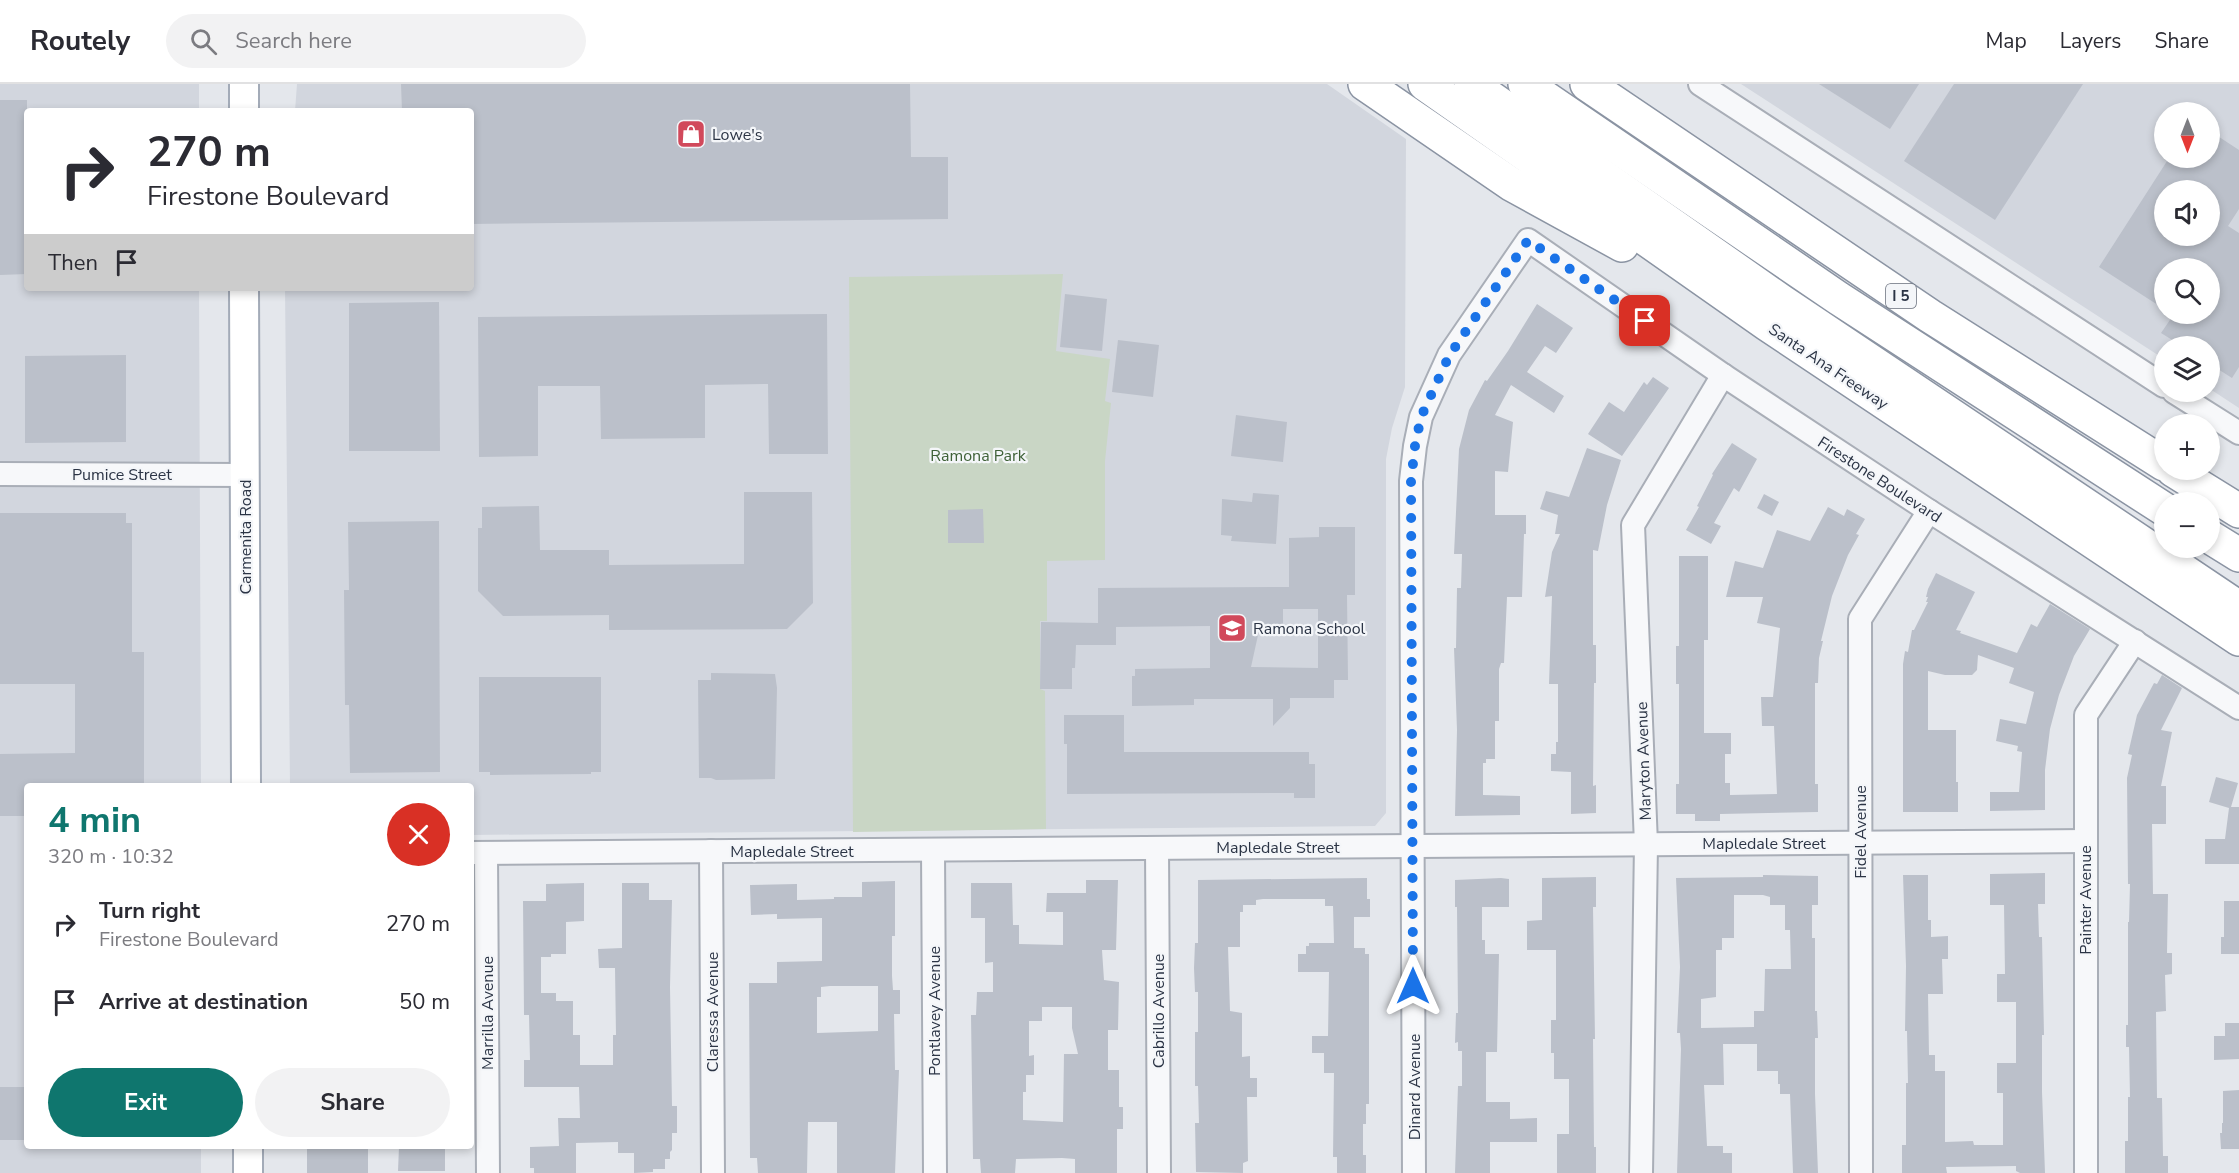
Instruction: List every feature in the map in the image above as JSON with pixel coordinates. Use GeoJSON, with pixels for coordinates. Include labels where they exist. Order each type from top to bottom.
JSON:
{"type":"FeatureCollection","features":[{"type":"Feature","properties":{"kind":"highway"},"geometry":{"type":"LineString","coordinates":[[1365,84],[1510,184],[1767,324]]}},
{"type":"Feature","properties":{"kind":"highway","name":"Santa Ana Freeway"},"geometry":{"type":"LineString","coordinates":[[1425,84],[1767,324],[2239,639]]}},
{"type":"Feature","properties":{"kind":"highway"},"geometry":{"type":"LineString","coordinates":[[1471,84],[1781,301],[2239,608]]}},
{"type":"Feature","properties":{"kind":"highway"},"geometry":{"type":"LineString","coordinates":[[1525,84],[1838,298],[2154,503]]}},
{"type":"Feature","properties":{"kind":"highway","name":"I 5"},"geometry":{"type":"LineString","coordinates":[[1587,84],[1930,316],[2154,458]]}},
{"type":"Feature","properties":{"kind":"highway"},"geometry":{"type":"LineString","coordinates":[[1597,84],[1642,123]]}},
{"type":"Feature","properties":{"kind":"highway"},"geometry":{"type":"LineString","coordinates":[[2189,480],[2239,511]]}},
{"type":"Feature","properties":{"kind":"highway"},"geometry":{"type":"LineString","coordinates":[[2220,543],[2239,555]]}},
{"type":"Feature","properties":{"kind":"main road"},"geometry":{"type":"LineString","coordinates":[[244,84],[244,108]]}},
{"type":"Feature","properties":{"kind":"main road","name":"Carmenita Road"},"geometry":{"type":"LineString","coordinates":[[244,291],[246,783]]}},
{"type":"Feature","properties":{"kind":"main road"},"geometry":{"type":"LineString","coordinates":[[248,1149],[248,1173]]}},
{"type":"Feature","properties":{"kind":"street"},"geometry":{"type":"LineString","coordinates":[[1700,84],[2154,379]]}},
{"type":"Feature","properties":{"kind":"street","name":"Firestone Boulevard"},"geometry":{"type":"LineString","coordinates":[[1528,240],[1723,375],[1929,511],[2239,708]]}},
{"type":"Feature","properties":{"kind":"street","name":"Dinard Avenue"},"geometry":{"type":"LineString","coordinates":[[1414,1173],[1411,481],[1415,446],[1421,417],[1449,356],[1528,240]]}},
{"type":"Feature","properties":{"kind":"street","name":"Maryton Avenue"},"geometry":{"type":"LineString","coordinates":[[1641,1173],[1646,844],[1633,525],[1723,375]]}},
{"type":"Feature","properties":{"kind":"street"},"geometry":{"type":"LineString","coordinates":[[2190,402],[2239,433]]}},
{"type":"Feature","properties":{"kind":"street","name":"Pumice Street"},"geometry":{"type":"LineString","coordinates":[[0,474],[245,475]]}},
{"type":"Feature","properties":{"kind":"street","name":"Fidel Avenue"},"geometry":{"type":"LineString","coordinates":[[1861,1173],[1860,619],[1929,511]]}},
{"type":"Feature","properties":{"kind":"street","name":"Painter Avenue"},"geometry":{"type":"LineString","coordinates":[[2086,1173],[2086,715],[2135,641]]}},
{"type":"Feature","properties":{"kind":"street","name":"Mapledale Street"},"geometry":{"type":"LineString","coordinates":[[479,853],[2085,841]]}},
{"type":"Feature","properties":{"kind":"street","name":"Cabrillo Avenue"},"geometry":{"type":"LineString","coordinates":[[1157,848],[1159,1173]]}},
{"type":"Feature","properties":{"kind":"street","name":"Pontlavey Avenue"},"geometry":{"type":"LineString","coordinates":[[933,850],[935,1173]]}},
{"type":"Feature","properties":{"kind":"street","name":"Claressa Avenue"},"geometry":{"type":"LineString","coordinates":[[711,851],[713,1173]]}},
{"type":"Feature","properties":{"kind":"street","name":"Marrilla Avenue"},"geometry":{"type":"LineString","coordinates":[[479,853],[488,1173]]}},
{"type":"Feature","properties":{"kind":"shaded area"},"geometry":{"type":"Polygon","coordinates":[[[0,84],[199,84],[199,108],[24,108],[24,291],[199,291],[201,783],[24,783],[24,1149],[201,1149],[201,1173],[0,1173],[0,84]]]}},
{"type":"Feature","properties":{"kind":"shaded area"},"geometry":{"type":"Polygon","coordinates":[[[297,84],[1327,84],[1406,139],[1405,387],[1392,428],[1386,459],[1386,813],[1375,826],[474,835],[474,783],[290,783],[285,291],[474,291],[474,108],[295,108],[297,84]]]}},
{"type":"Feature","properties":{"kind":"shaded area"},"geometry":{"type":"Polygon","coordinates":[[[1741,84],[2239,84],[2239,408],[2220,396],[2220,336],[2154,336],[2154,352],[1741,84]]]}},
{"type":"Feature","properties":{"kind":"green space","name":"Ramona Park"},"geometry":{"type":"Polygon","coordinates":[[[1063,274],[1056,351],[1110,359],[1105,401],[1111,403],[1105,461],[1105,560],[1047,561],[1047,621],[1040,621],[1040,689],[1045,691],[1046,829],[853,832],[849,277],[1063,274]]]}},
{"type":"Feature","properties":{"kind":"building","name":"Lowe's"},"geometry":{"type":"Polygon","coordinates":[[[401,84],[910,84],[911,157],[948,157],[948,219],[474,224],[474,108],[402,108],[401,84]]]}},
{"type":"Feature","properties":{"kind":"building"},"geometry":{"type":"Polygon","coordinates":[[[1819,84],[1919,84],[1890,129],[1819,84]]]}},
{"type":"Feature","properties":{"kind":"building"},"geometry":{"type":"Polygon","coordinates":[[[1954,84],[2083,84],[1995,220],[1904,161],[1954,84]]]}},
{"type":"Feature","properties":{"kind":"building"},"geometry":{"type":"Polygon","coordinates":[[[0,100],[27,100],[27,108],[24,108],[24,274],[0,275],[0,100]]]}},
{"type":"Feature","properties":{"kind":"building"},"geometry":{"type":"Polygon","coordinates":[[[2220,138],[2239,150],[2239,209],[2228,226],[2239,233],[2239,367],[2232,378],[2220,370],[2220,336],[2166,336],[2161,333],[2167,324],[2220,324],[2220,258],[2154,258],[2154,303],[2099,267],[2154,181],[2154,246],[2220,246],[2220,180],[2155,180],[2163,168],[2220,168],[2220,138]]]}},
{"type":"Feature","properties":{"kind":"building"},"geometry":{"type":"Polygon","coordinates":[[[1065,294],[1107,299],[1102,351],[1060,347],[1065,294]]]}},
{"type":"Feature","properties":{"kind":"building"},"geometry":{"type":"Polygon","coordinates":[[[439,302],[440,451],[349,451],[349,303],[439,302]]]}},
{"type":"Feature","properties":{"kind":"building"},"geometry":{"type":"Polygon","coordinates":[[[1537,304],[1573,328],[1556,353],[1545,346],[1527,372],[1564,396],[1554,413],[1511,385],[1495,415],[1513,422],[1508,472],[1495,471],[1495,515],[1526,515],[1526,534],[1524,534],[1522,597],[1507,597],[1504,663],[1501,663],[1499,669],[1499,721],[1495,721],[1495,759],[1486,759],[1486,763],[1483,763],[1483,795],[1520,796],[1520,815],[1455,816],[1457,730],[1454,648],[1456,648],[1457,588],[1461,588],[1462,554],[1454,554],[1459,449],[1469,410],[1485,380],[1487,381],[1508,351],[1537,304]]]}},
{"type":"Feature","properties":{"kind":"building"},"geometry":{"type":"Polygon","coordinates":[[[827,314],[828,454],[769,454],[768,384],[705,385],[705,438],[601,439],[600,386],[538,386],[538,456],[479,457],[478,317],[827,314]]]}},
{"type":"Feature","properties":{"kind":"building"},"geometry":{"type":"Polygon","coordinates":[[[1118,340],[1159,345],[1153,397],[1112,392],[1118,340]]]}},
{"type":"Feature","properties":{"kind":"building"},"geometry":{"type":"Polygon","coordinates":[[[126,355],[126,442],[25,443],[25,356],[126,355]]]}},
{"type":"Feature","properties":{"kind":"building"},"geometry":{"type":"Polygon","coordinates":[[[1653,377],[1669,388],[1622,456],[1588,434],[1609,402],[1624,412],[1644,382],[1647,385],[1653,377]]]}},
{"type":"Feature","properties":{"kind":"building"},"geometry":{"type":"Polygon","coordinates":[[[1236,415],[1287,422],[1283,462],[1231,456],[1236,415]]]}},
{"type":"Feature","properties":{"kind":"building"},"geometry":{"type":"Polygon","coordinates":[[[1732,443],[1757,459],[1739,492],[1734,488],[1714,523],[1721,526],[1711,544],[1686,530],[1699,507],[1697,506],[1712,474],[1732,443]]]}},
{"type":"Feature","properties":{"kind":"building"},"geometry":{"type":"Polygon","coordinates":[[[1587,448],[1621,460],[1607,505],[1598,551],[1593,550],[1593,645],[1596,645],[1596,683],[1594,683],[1593,786],[1596,785],[1596,813],[1571,814],[1571,772],[1551,771],[1551,754],[1556,754],[1556,742],[1558,742],[1558,684],[1549,684],[1552,596],[1545,597],[1552,552],[1560,534],[1555,534],[1558,515],[1540,509],[1546,491],[1569,497],[1587,448]]]}},
{"type":"Feature","properties":{"kind":"building"},"geometry":{"type":"Polygon","coordinates":[[[744,492],[812,492],[813,603],[787,629],[609,630],[609,615],[503,616],[478,591],[478,528],[482,528],[482,507],[539,506],[540,550],[609,550],[609,565],[744,564],[744,492]]]}},
{"type":"Feature","properties":{"kind":"building"},"geometry":{"type":"Polygon","coordinates":[[[1253,493],[1279,495],[1276,544],[1231,541],[1232,536],[1221,535],[1222,499],[1252,502],[1253,493]]]}},
{"type":"Feature","properties":{"kind":"building"},"geometry":{"type":"Polygon","coordinates":[[[1764,494],[1779,502],[1772,516],[1757,508],[1764,494]]]}},
{"type":"Feature","properties":{"kind":"building"},"geometry":{"type":"Polygon","coordinates":[[[1828,507],[1844,516],[1847,509],[1865,519],[1856,534],[1859,535],[1848,555],[1832,596],[1821,641],[1823,641],[1819,658],[1818,683],[1815,683],[1815,784],[1818,784],[1818,812],[1720,814],[1720,821],[1695,821],[1695,814],[1676,814],[1676,784],[1679,784],[1679,684],[1676,684],[1676,646],[1679,646],[1679,556],[1708,556],[1708,640],[1704,640],[1704,733],[1731,733],[1731,754],[1725,754],[1725,783],[1730,783],[1730,795],[1777,794],[1774,726],[1762,726],[1761,697],[1773,697],[1780,628],[1757,623],[1763,597],[1726,597],[1735,561],[1763,568],[1777,530],[1810,541],[1828,507]]]}},
{"type":"Feature","properties":{"kind":"building"},"geometry":{"type":"Polygon","coordinates":[[[983,509],[984,543],[948,543],[948,510],[983,509]]]}},
{"type":"Feature","properties":{"kind":"building"},"geometry":{"type":"Polygon","coordinates":[[[0,513],[126,513],[126,523],[132,523],[132,652],[144,652],[144,783],[24,783],[24,816],[0,816],[0,754],[75,753],[75,684],[0,684],[0,513]]]}},
{"type":"Feature","properties":{"kind":"building"},"geometry":{"type":"Polygon","coordinates":[[[439,521],[440,772],[350,773],[349,705],[345,705],[344,590],[349,590],[348,522],[439,521]]]}},
{"type":"Feature","properties":{"kind":"building"},"geometry":{"type":"Polygon","coordinates":[[[1319,527],[1355,527],[1355,595],[1347,595],[1348,680],[1334,680],[1334,698],[1290,698],[1290,708],[1273,726],[1273,699],[1194,699],[1194,705],[1132,706],[1132,676],[1135,676],[1135,669],[1210,668],[1210,626],[1116,627],[1116,645],[1076,645],[1075,668],[1072,668],[1072,689],[1040,689],[1041,622],[1098,623],[1098,588],[1289,587],[1289,538],[1319,537],[1319,527]],[[1283,609],[1283,626],[1260,626],[1251,667],[1318,668],[1318,609],[1283,609]]]}},
{"type":"Feature","properties":{"kind":"building"},"geometry":{"type":"Polygon","coordinates":[[[1936,573],[1975,592],[1956,630],[1961,631],[1960,633],[2017,653],[2031,624],[2037,627],[2050,604],[2090,629],[2074,656],[2059,695],[2050,729],[2045,770],[2045,810],[1990,811],[1990,792],[2019,792],[2022,752],[2017,751],[2018,746],[1996,741],[2000,719],[2026,724],[2034,692],[2009,683],[2014,668],[1978,655],[1977,670],[1972,675],[1945,675],[1928,671],[1928,730],[1956,730],[1958,812],[1903,812],[1903,664],[1912,630],[1928,602],[1926,602],[1928,597],[1926,597],[1928,589],[1936,573]]]}},
{"type":"Feature","properties":{"kind":"building"},"geometry":{"type":"Polygon","coordinates":[[[711,673],[775,674],[777,688],[775,779],[699,778],[698,680],[711,680],[711,673]]]}},
{"type":"Feature","properties":{"kind":"building"},"geometry":{"type":"Polygon","coordinates":[[[2162,675],[2182,688],[2161,730],[2172,732],[2161,786],[2166,786],[2166,824],[2152,824],[2153,894],[2168,894],[2167,953],[2172,953],[2172,974],[2165,975],[2166,1011],[2156,1012],[2157,1098],[2162,1098],[2163,1156],[2168,1156],[2168,1173],[2125,1173],[2125,1141],[2128,1141],[2128,1097],[2130,1097],[2129,1047],[2126,1047],[2130,884],[2128,884],[2127,778],[2132,755],[2128,754],[2137,715],[2154,683],[2157,684],[2162,675]]]}},
{"type":"Feature","properties":{"kind":"building"},"geometry":{"type":"Polygon","coordinates":[[[479,677],[601,677],[601,772],[490,775],[490,772],[479,772],[479,677]]]}},
{"type":"Feature","properties":{"kind":"building"},"geometry":{"type":"Polygon","coordinates":[[[1064,715],[1124,715],[1124,752],[1309,752],[1309,764],[1315,764],[1315,798],[1294,798],[1294,793],[1067,794],[1067,744],[1064,744],[1064,715]]]}},
{"type":"Feature","properties":{"kind":"building"},"geometry":{"type":"Polygon","coordinates":[[[2216,777],[2238,783],[2231,807],[2239,807],[2239,864],[2205,864],[2205,839],[2225,839],[2229,808],[2209,802],[2216,777]]]}},
{"type":"Feature","properties":{"kind":"building"},"geometry":{"type":"Polygon","coordinates":[[[2045,873],[2045,904],[2038,904],[2039,937],[2042,937],[2044,1035],[2042,1035],[2042,1092],[2045,1173],[2020,1173],[2016,1171],[2016,1166],[1946,1167],[1947,1173],[1902,1173],[1902,1145],[1906,1145],[1906,1083],[1908,1083],[1903,875],[1928,875],[1928,920],[1931,920],[1931,937],[1948,936],[1948,959],[1942,959],[1943,994],[1928,994],[1929,1055],[1935,1055],[1935,1071],[1945,1071],[1945,1142],[1973,1141],[1974,1145],[2003,1145],[2003,1093],[1997,1093],[1997,1063],[2016,1063],[2016,1002],[1997,1002],[1997,974],[2005,974],[2004,905],[1990,905],[1990,874],[2045,873]]]}},
{"type":"Feature","properties":{"kind":"building"},"geometry":{"type":"Polygon","coordinates":[[[1763,875],[1818,876],[1818,905],[1812,905],[1812,938],[1815,938],[1815,1011],[1817,1011],[1818,1038],[1815,1038],[1815,1094],[1818,1173],[1793,1173],[1790,1094],[1780,1094],[1778,1071],[1757,1071],[1757,1044],[1723,1044],[1724,1085],[1704,1085],[1707,1146],[1723,1146],[1723,1153],[1732,1153],[1732,1173],[1677,1173],[1681,1049],[1680,1033],[1677,1033],[1680,967],[1676,878],[1763,877],[1763,875]],[[1734,895],[1734,938],[1722,938],[1722,950],[1716,950],[1716,997],[1701,999],[1701,1028],[1754,1027],[1754,1011],[1764,1011],[1765,969],[1791,969],[1790,930],[1785,930],[1785,905],[1770,905],[1770,897],[1734,895]]]}},
{"type":"Feature","properties":{"kind":"building"},"geometry":{"type":"Polygon","coordinates":[[[1596,877],[1596,907],[1593,907],[1595,1039],[1593,1039],[1596,1173],[1557,1173],[1557,1134],[1569,1134],[1569,1079],[1554,1079],[1554,1053],[1551,1053],[1551,1020],[1556,1020],[1556,950],[1527,950],[1527,921],[1542,920],[1542,878],[1596,877]]]}},
{"type":"Feature","properties":{"kind":"building"},"geometry":{"type":"Polygon","coordinates":[[[1367,878],[1370,917],[1354,917],[1354,948],[1365,948],[1365,954],[1369,954],[1369,1104],[1366,1104],[1366,1124],[1363,1124],[1363,1155],[1366,1155],[1366,1173],[1337,1173],[1337,1157],[1333,1157],[1334,1073],[1324,1073],[1324,1053],[1312,1053],[1312,1036],[1328,1036],[1329,972],[1298,972],[1298,954],[1306,954],[1306,946],[1309,946],[1309,943],[1334,943],[1333,906],[1325,906],[1325,899],[1263,899],[1256,900],[1256,905],[1243,905],[1243,912],[1240,912],[1240,947],[1228,947],[1230,1011],[1242,1013],[1242,1057],[1250,1056],[1250,1078],[1257,1078],[1257,1097],[1247,1097],[1248,1161],[1243,1163],[1243,1173],[1196,1172],[1195,1123],[1199,1123],[1198,1086],[1195,1086],[1195,1032],[1198,1032],[1198,992],[1195,992],[1194,968],[1195,943],[1198,943],[1198,880],[1367,878]]]}},
{"type":"Feature","properties":{"kind":"building"},"geometry":{"type":"Polygon","coordinates":[[[1509,879],[1509,907],[1482,907],[1482,940],[1485,940],[1485,954],[1499,954],[1497,1052],[1486,1052],[1486,1102],[1510,1102],[1510,1119],[1537,1118],[1537,1142],[1490,1142],[1490,1173],[1455,1173],[1458,1086],[1462,1086],[1462,1051],[1458,1051],[1458,1042],[1455,1043],[1456,1013],[1458,1013],[1455,880],[1509,879]]]}},
{"type":"Feature","properties":{"kind":"building"},"geometry":{"type":"Polygon","coordinates":[[[1086,880],[1118,880],[1116,950],[1102,950],[1104,980],[1119,982],[1118,1030],[1108,1030],[1108,1070],[1119,1070],[1119,1107],[1123,1107],[1123,1129],[1117,1129],[1117,1173],[1075,1173],[1075,1159],[1062,1158],[1016,1159],[1015,1173],[981,1173],[980,1159],[973,1159],[971,1015],[976,1015],[977,992],[993,992],[993,962],[985,963],[985,918],[971,918],[971,883],[1012,883],[1013,925],[1019,925],[1019,944],[1063,945],[1063,912],[1046,912],[1047,893],[1086,893],[1086,880]],[[1042,1007],[1042,1021],[1029,1021],[1029,1056],[1034,1055],[1034,1075],[1026,1075],[1026,1092],[1023,1092],[1023,1120],[1063,1122],[1064,1054],[1078,1054],[1072,1028],[1072,1007],[1042,1007]]]}},
{"type":"Feature","properties":{"kind":"building"},"geometry":{"type":"Polygon","coordinates":[[[895,881],[892,976],[893,990],[900,990],[900,1014],[894,1014],[895,1070],[899,1070],[895,1173],[837,1173],[837,1122],[808,1122],[807,1173],[758,1173],[757,1158],[750,1158],[749,983],[777,983],[777,962],[822,961],[822,918],[777,919],[777,914],[751,915],[750,885],[797,884],[797,900],[862,897],[862,882],[895,881]],[[878,986],[821,987],[821,997],[817,997],[817,1033],[878,1031],[878,986]]]}},
{"type":"Feature","properties":{"kind":"building"},"geometry":{"type":"Polygon","coordinates":[[[584,883],[584,921],[566,922],[566,954],[541,957],[541,993],[556,993],[556,1001],[573,1001],[573,1035],[580,1035],[580,1065],[613,1065],[613,1035],[616,1035],[615,968],[599,968],[598,949],[622,948],[622,883],[649,883],[649,900],[672,900],[670,987],[672,1106],[677,1106],[677,1133],[672,1133],[672,1150],[670,1159],[665,1159],[665,1169],[634,1173],[634,1153],[618,1153],[618,1142],[576,1143],[576,1173],[534,1173],[534,1168],[530,1168],[530,1147],[559,1146],[558,1118],[580,1118],[579,1087],[524,1087],[524,1060],[530,1060],[529,1015],[524,1015],[523,901],[546,901],[546,884],[584,883]]]}},
{"type":"Feature","properties":{"kind":"building"},"geometry":{"type":"Polygon","coordinates":[[[2224,901],[2239,901],[2239,954],[2221,954],[2221,937],[2224,937],[2224,901]]]}},
{"type":"Feature","properties":{"kind":"building"},"geometry":{"type":"Polygon","coordinates":[[[2225,1023],[2239,1023],[2239,1059],[2214,1060],[2214,1036],[2225,1036],[2225,1023]]]}},
{"type":"Feature","properties":{"kind":"building"},"geometry":{"type":"Polygon","coordinates":[[[0,1087],[24,1087],[24,1140],[0,1140],[0,1087]]]}},
{"type":"Feature","properties":{"kind":"building"},"geometry":{"type":"Polygon","coordinates":[[[2239,1090],[2239,1149],[2221,1149],[2223,1091],[2239,1090]]]}},
{"type":"Feature","properties":{"kind":"building"},"geometry":{"type":"Polygon","coordinates":[[[307,1149],[368,1149],[368,1173],[307,1173],[307,1149]]]}},
{"type":"Feature","properties":{"kind":"building"},"geometry":{"type":"Polygon","coordinates":[[[399,1149],[445,1149],[445,1171],[398,1171],[399,1149]]]}},
{"type":"Feature","properties":{"kind":"place","name":"Lowe's"},"geometry":{"type":"Point","coordinates":[691,134]}},
{"type":"Feature","properties":{"kind":"place","name":"Ramona School"},"geometry":{"type":"Point","coordinates":[1232,628]}},
{"type":"Feature","properties":{"kind":"route"},"geometry":{"type":"LineString","coordinates":[[1413,986],[1411,481],[1421,417],[1449,356],[1528,240],[1645,321]]}}]}
